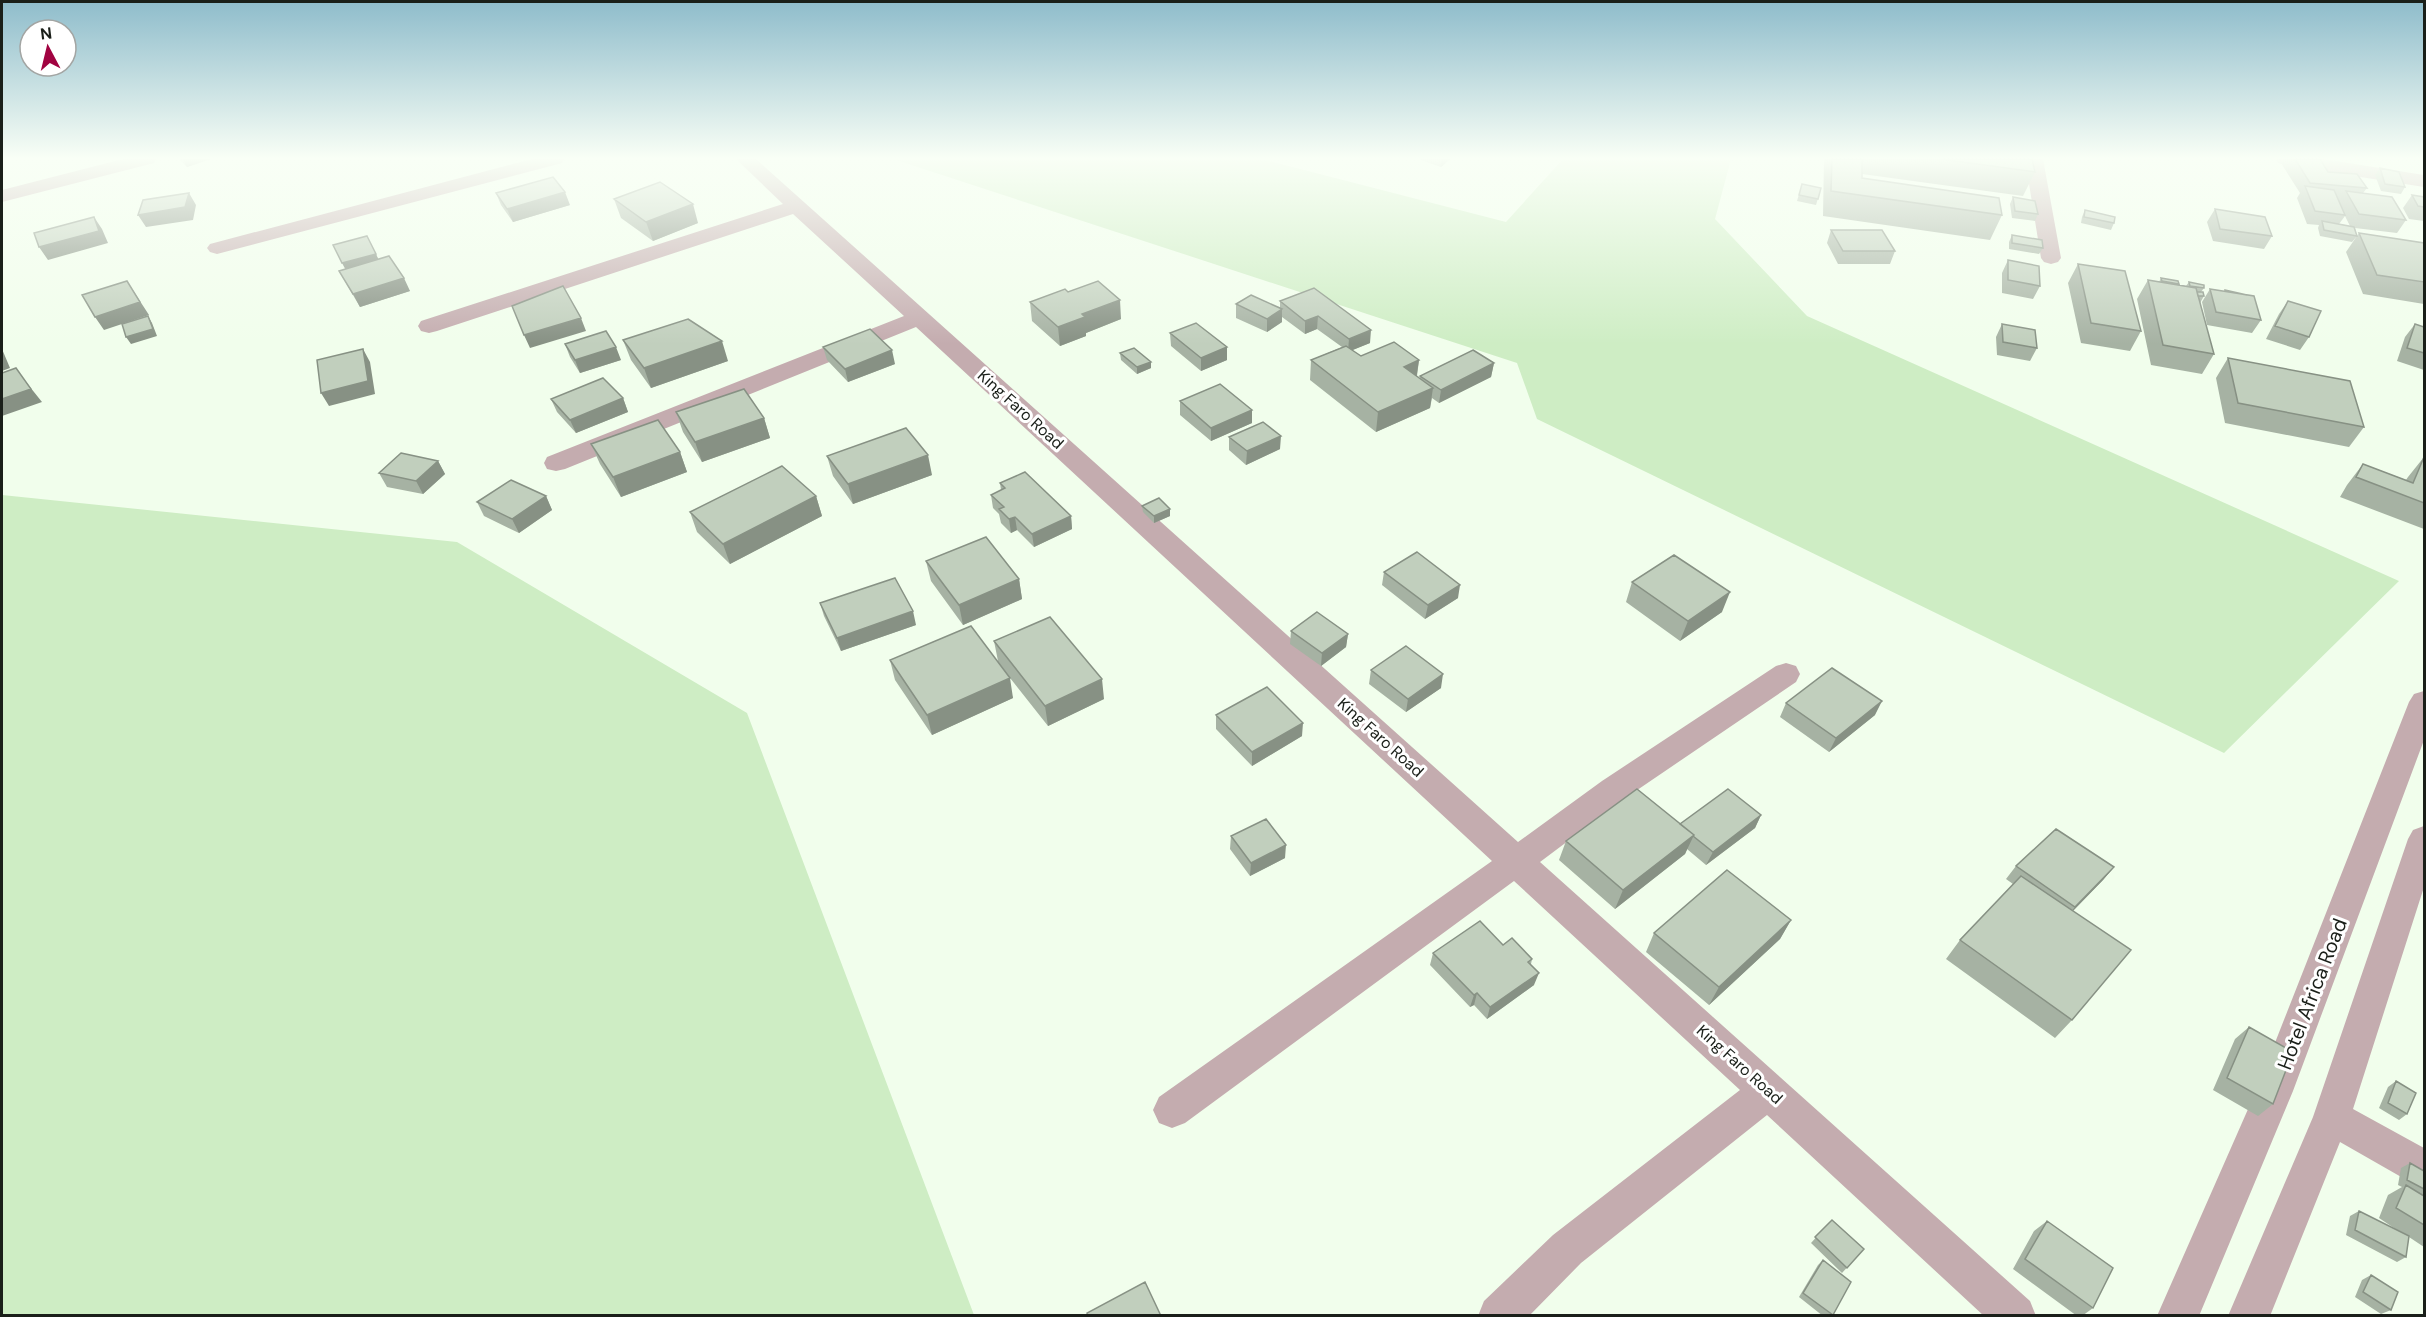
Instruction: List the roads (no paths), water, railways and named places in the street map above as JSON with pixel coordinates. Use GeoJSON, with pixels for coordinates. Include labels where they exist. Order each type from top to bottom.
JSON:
{"type":"FeatureCollection","features":[{"type":"Feature","properties":{"kind":"street"},"geometry":{"type":"LineString","coordinates":[[217,248],[322,220]]}},
{"type":"Feature","properties":{"kind":"street"},"geometry":{"type":"LineString","coordinates":[[429,326],[754,220]]}},
{"type":"Feature","properties":{"kind":"street","name":"King Faro Road"},"geometry":{"type":"LineString","coordinates":[[810,220],[2015,1316]]}},
{"type":"Feature","properties":{"kind":"street"},"geometry":{"type":"LineString","coordinates":[[2047,220],[2051,258]]}},
{"type":"Feature","properties":{"kind":"street"},"geometry":{"type":"LineString","coordinates":[[556,463],[919,318]]}},
{"type":"Feature","properties":{"kind":"street"},"geometry":{"type":"LineString","coordinates":[[1173,1110],[1613,790],[1786,674]]}},
{"type":"Feature","properties":{"kind":"street","name":"Hotel Africa Road"},"geometry":{"type":"LineString","coordinates":[[2186,1311],[2274,1091],[2424,702]]}},
{"type":"Feature","properties":{"kind":"street"},"geometry":{"type":"LineString","coordinates":[[2249,1316],[2332,1117],[2424,838]]}},
{"type":"Feature","properties":{"kind":"street"},"geometry":{"type":"LineString","coordinates":[[1499,1316],[1568,1249],[1769,1090]]}},
{"type":"Feature","properties":{"kind":"street"},"geometry":{"type":"LineString","coordinates":[[2332,1117],[2424,1169]]}}]}
